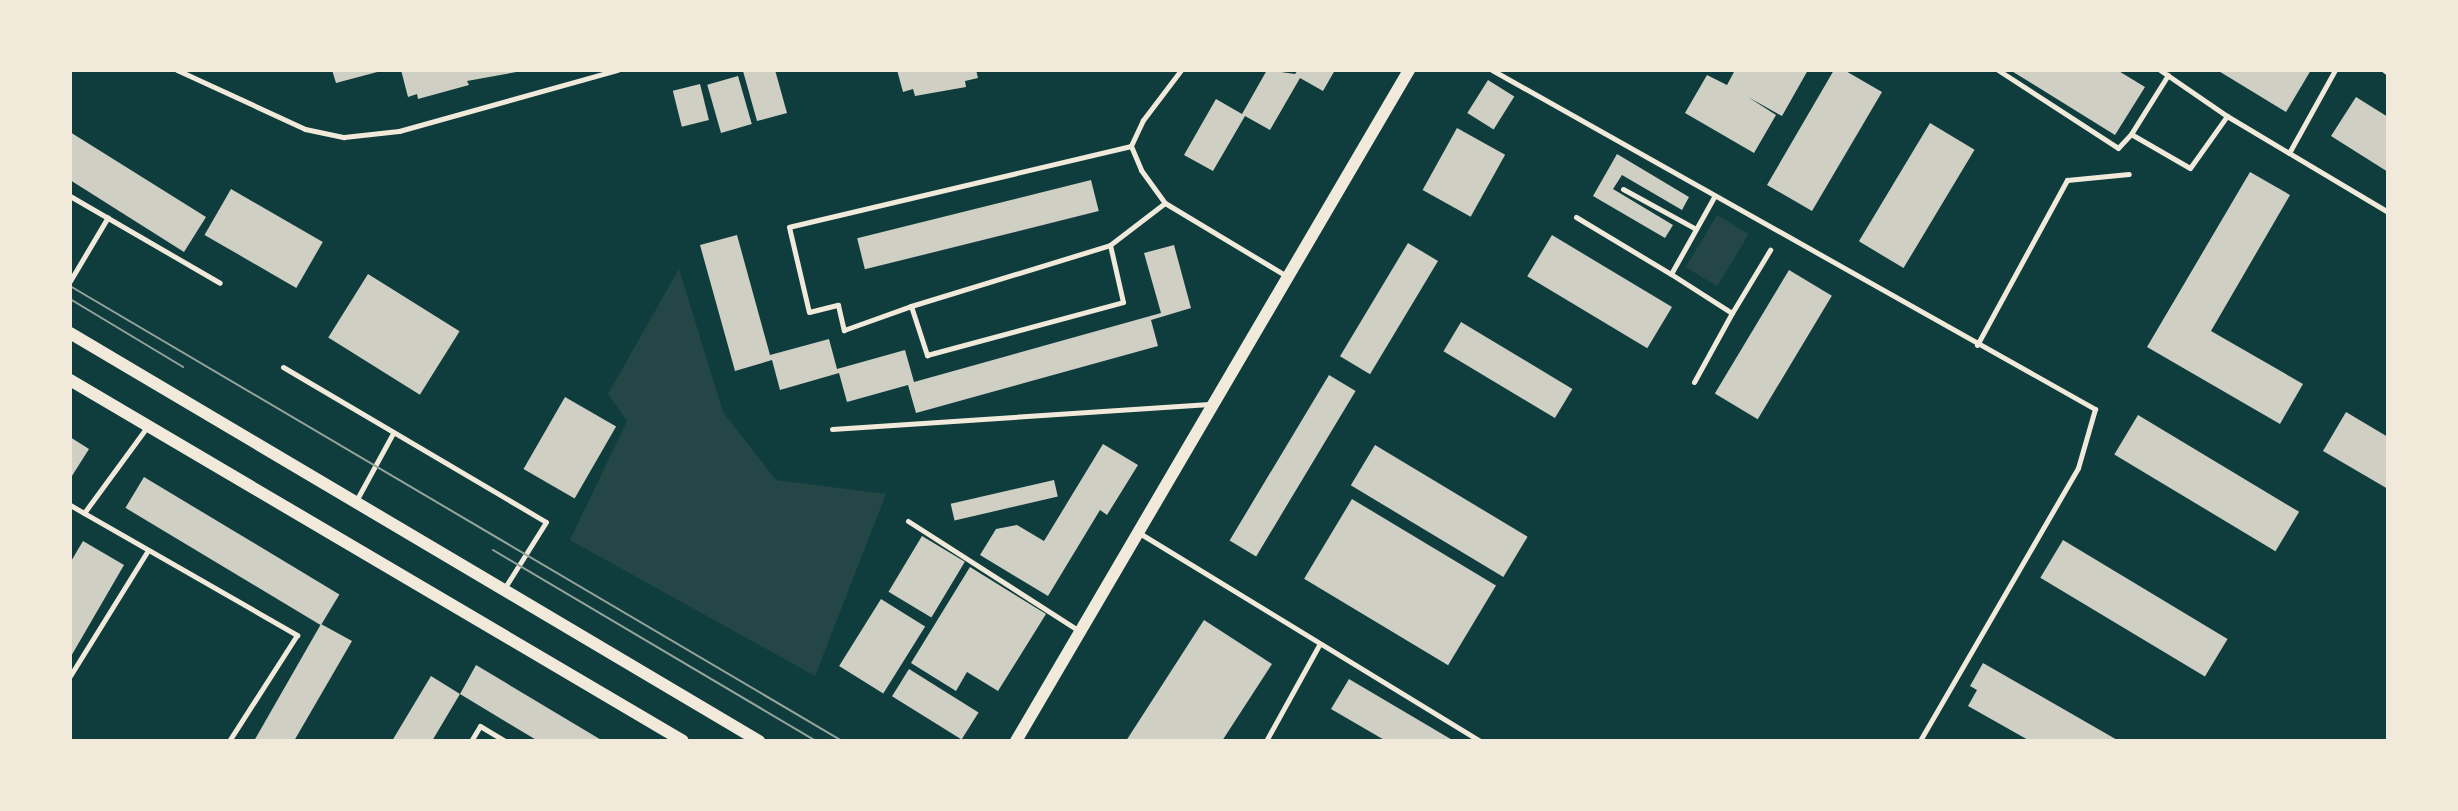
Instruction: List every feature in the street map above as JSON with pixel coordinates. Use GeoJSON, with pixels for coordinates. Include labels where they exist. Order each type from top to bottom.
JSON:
{"type":"FeatureCollection","features":[{"type":"Feature","properties":{"kind":"street"},"geometry":{"type":"LineString","coordinates":[[1016,741],[1209,404],[1409,70]]}},
{"type":"Feature","properties":{"kind":"street"},"geometry":{"type":"LineString","coordinates":[[70,333],[759,741]]}},
{"type":"Feature","properties":{"kind":"street"},"geometry":{"type":"LineString","coordinates":[[70,380],[683,741]]}},
{"type":"Feature","properties":{"kind":"lane"},"geometry":{"type":"LineString","coordinates":[[177,70],[305,129],[344,137],[399,131],[618,70]]}},
{"type":"Feature","properties":{"kind":"lane"},"geometry":{"type":"LineString","coordinates":[[1131,146],[1143,120],[1181,70]]}},
{"type":"Feature","properties":{"kind":"lane"},"geometry":{"type":"LineString","coordinates":[[1492,70],[2095,409],[2078,468],[1920,741]]}},
{"type":"Feature","properties":{"kind":"lane"},"geometry":{"type":"LineString","coordinates":[[1998,70],[2118,148],[2131,134],[2168,75]]}},
{"type":"Feature","properties":{"kind":"lane"},"geometry":{"type":"LineString","coordinates":[[2160,70],[2227,116],[2388,212]]}},
{"type":"Feature","properties":{"kind":"lane"},"geometry":{"type":"LineString","coordinates":[[2289,153],[2335,70]]}},
{"type":"Feature","properties":{"kind":"lane"},"geometry":{"type":"LineString","coordinates":[[2131,134],[2190,168],[2227,116]]}},
{"type":"Feature","properties":{"kind":"lane"},"geometry":{"type":"LineString","coordinates":[[1131,146],[1165,203],[1286,276]]}},
{"type":"Feature","properties":{"kind":"lane"},"geometry":{"type":"LineString","coordinates":[[1131,146],[789,227],[809,312],[838,305],[844,330],[911,306],[1110,245],[1165,203]]}},
{"type":"Feature","properties":{"kind":"lane"},"geometry":{"type":"LineString","coordinates":[[1977,345],[2067,180],[2129,174]]}},
{"type":"Feature","properties":{"kind":"lane"},"geometry":{"type":"LineString","coordinates":[[1623,189],[1696,229]]}},
{"type":"Feature","properties":{"kind":"lane"},"geometry":{"type":"LineString","coordinates":[[70,196],[220,283]]}},
{"type":"Feature","properties":{"kind":"lane"},"geometry":{"type":"LineString","coordinates":[[1671,274],[1714,197]]}},
{"type":"Feature","properties":{"kind":"lane"},"geometry":{"type":"LineString","coordinates":[[70,281],[108,217]]}},
{"type":"Feature","properties":{"kind":"lane"},"geometry":{"type":"LineString","coordinates":[[1576,217],[1732,313]]}},
{"type":"Feature","properties":{"kind":"lane"},"geometry":{"type":"LineString","coordinates":[[911,306],[927,355],[1123,302],[1110,245]]}},
{"type":"Feature","properties":{"kind":"lane"},"geometry":{"type":"LineString","coordinates":[[1694,382],[1770,250]]}},
{"type":"Feature","properties":{"kind":"lane"},"geometry":{"type":"LineString","coordinates":[[283,367],[546,522],[504,590]]}},
{"type":"Feature","properties":{"kind":"lane"},"geometry":{"type":"LineString","coordinates":[[832,429],[1209,404]]}},
{"type":"Feature","properties":{"kind":"lane"},"geometry":{"type":"LineString","coordinates":[[84,513],[148,426]]}},
{"type":"Feature","properties":{"kind":"lane"},"geometry":{"type":"LineString","coordinates":[[355,502],[393,432]]}},
{"type":"Feature","properties":{"kind":"lane"},"geometry":{"type":"LineString","coordinates":[[70,505],[297,635],[229,741]]}},
{"type":"Feature","properties":{"kind":"lane"},"geometry":{"type":"LineString","coordinates":[[908,521],[1078,630]]}},
{"type":"Feature","properties":{"kind":"lane"},"geometry":{"type":"LineString","coordinates":[[1136,531],[1480,741]]}},
{"type":"Feature","properties":{"kind":"lane"},"geometry":{"type":"LineString","coordinates":[[70,676],[148,550]]}},
{"type":"Feature","properties":{"kind":"lane"},"geometry":{"type":"LineString","coordinates":[[1266,741],[1319,645]]}},
{"type":"Feature","properties":{"kind":"lane"},"geometry":{"type":"LineString","coordinates":[[471,741],[480,726],[505,741]]}},
{"type":"Feature","properties":{"kind":"shaded area"},"geometry":{"type":"Polygon","coordinates":[[[1717,215],[1749,234],[1717,286],[1686,267],[1717,215]]]}},
{"type":"Feature","properties":{"kind":"shaded area"},"geometry":{"type":"Polygon","coordinates":[[[679,269],[723,412],[776,480],[886,494],[815,676],[570,540],[627,421],[608,394],[679,269]]]}},
{"type":"Feature","properties":{"kind":"building"},"geometry":{"type":"Polygon","coordinates":[[[332,70],[381,70],[381,71],[336,83],[332,70]]]}},
{"type":"Feature","properties":{"kind":"building"},"geometry":{"type":"Polygon","coordinates":[[[401,70],[522,71],[467,81],[469,85],[418,99],[417,94],[408,97],[401,70]]]}},
{"type":"Feature","properties":{"kind":"building"},"geometry":{"type":"Polygon","coordinates":[[[775,70],[787,113],[757,121],[743,71],[775,70]]]}},
{"type":"Feature","properties":{"kind":"building"},"geometry":{"type":"Polygon","coordinates":[[[897,70],[976,70],[978,78],[965,81],[966,87],[915,96],[913,89],[903,92],[897,70]]]}},
{"type":"Feature","properties":{"kind":"building"},"geometry":{"type":"Polygon","coordinates":[[[1267,70],[1295,74],[1298,70],[1335,70],[1323,91],[1300,78],[1270,130],[1245,116],[1213,171],[1184,155],[1216,99],[1242,114],[1267,70]]]}},
{"type":"Feature","properties":{"kind":"building"},"geometry":{"type":"Polygon","coordinates":[[[1735,70],[1808,70],[1782,116],[1748,97],[1776,115],[1754,153],[1685,113],[1707,75],[1727,85],[1735,70]]]}},
{"type":"Feature","properties":{"kind":"building"},"geometry":{"type":"Polygon","coordinates":[[[1834,70],[1844,70],[1882,92],[1812,211],[1767,185],[1834,70]]]}},
{"type":"Feature","properties":{"kind":"building"},"geometry":{"type":"Polygon","coordinates":[[[2010,70],[2117,70],[2145,87],[2115,135],[2010,70]]]}},
{"type":"Feature","properties":{"kind":"building"},"geometry":{"type":"Polygon","coordinates":[[[2217,70],[2311,70],[2286,112],[2217,70]]]}},
{"type":"Feature","properties":{"kind":"building"},"geometry":{"type":"Polygon","coordinates":[[[738,76],[752,124],[721,133],[707,85],[738,76]]]}},
{"type":"Feature","properties":{"kind":"building"},"geometry":{"type":"Polygon","coordinates":[[[1488,80],[1514,96],[1494,130],[1467,113],[1488,80]]]}},
{"type":"Feature","properties":{"kind":"building"},"geometry":{"type":"Polygon","coordinates":[[[700,84],[709,120],[682,127],[673,91],[700,84]]]}},
{"type":"Feature","properties":{"kind":"building"},"geometry":{"type":"Polygon","coordinates":[[[2356,97],[2388,117],[2388,172],[2331,136],[2356,97]]]}},
{"type":"Feature","properties":{"kind":"building"},"geometry":{"type":"Polygon","coordinates":[[[1930,123],[1975,150],[1903,268],[1859,241],[1930,123]]]}},
{"type":"Feature","properties":{"kind":"building"},"geometry":{"type":"Polygon","coordinates":[[[1457,128],[1505,155],[1471,217],[1423,190],[1457,128]]]}},
{"type":"Feature","properties":{"kind":"building"},"geometry":{"type":"Polygon","coordinates":[[[70,132],[206,217],[184,252],[70,180],[70,132]]]}},
{"type":"Feature","properties":{"kind":"building"},"geometry":{"type":"Polygon","coordinates":[[[1617,154],[1689,197],[1682,210],[1622,175],[1613,189],[1673,225],[1665,238],[1593,196],[1617,154]]]}},
{"type":"Feature","properties":{"kind":"building"},"geometry":{"type":"Polygon","coordinates":[[[2250,172],[2290,195],[2211,331],[2303,384],[2280,424],[2147,347],[2250,172]]]}},
{"type":"Feature","properties":{"kind":"building"},"geometry":{"type":"Polygon","coordinates":[[[1091,180],[1099,211],[865,269],[857,238],[1091,180]]]}},
{"type":"Feature","properties":{"kind":"building"},"geometry":{"type":"Polygon","coordinates":[[[231,189],[323,242],[296,288],[204,235],[231,189]]]}},
{"type":"Feature","properties":{"kind":"building"},"geometry":{"type":"Polygon","coordinates":[[[737,235],[770,355],[829,339],[837,369],[905,350],[914,382],[1161,313],[1144,253],[1174,245],[1191,308],[1151,320],[1158,346],[916,413],[908,385],[847,402],[839,373],[780,390],[772,360],[735,371],[700,245],[737,235]]]}},
{"type":"Feature","properties":{"kind":"building"},"geometry":{"type":"Polygon","coordinates":[[[1552,235],[1672,307],[1647,348],[1527,276],[1552,235]]]}},
{"type":"Feature","properties":{"kind":"building"},"geometry":{"type":"Polygon","coordinates":[[[1408,243],[1438,261],[1370,374],[1340,356],[1408,243]]]}},
{"type":"Feature","properties":{"kind":"building"},"geometry":{"type":"Polygon","coordinates":[[[1789,270],[1832,296],[1758,419],[1715,393],[1789,270]]]}},
{"type":"Feature","properties":{"kind":"building"},"geometry":{"type":"Polygon","coordinates":[[[368,274],[460,331],[420,395],[328,338],[368,274]]]}},
{"type":"Feature","properties":{"kind":"building"},"geometry":{"type":"Polygon","coordinates":[[[1461,322],[1572,389],[1555,418],[1443,351],[1461,322]]]}},
{"type":"Feature","properties":{"kind":"building"},"geometry":{"type":"Polygon","coordinates":[[[1329,375],[1356,391],[1256,556],[1230,540],[1329,375]]]}},
{"type":"Feature","properties":{"kind":"building"},"geometry":{"type":"Polygon","coordinates":[[[565,397],[616,426],[575,498],[524,469],[565,397]]]}},
{"type":"Feature","properties":{"kind":"building"},"geometry":{"type":"Polygon","coordinates":[[[2346,412],[2388,437],[2388,489],[2323,451],[2346,412]]]}},
{"type":"Feature","properties":{"kind":"building"},"geometry":{"type":"Polygon","coordinates":[[[2138,415],[2299,512],[2275,551],[2114,454],[2138,415]]]}},
{"type":"Feature","properties":{"kind":"building"},"geometry":{"type":"Polygon","coordinates":[[[70,437],[89,449],[70,479],[70,437]]]}},
{"type":"Feature","properties":{"kind":"building"},"geometry":{"type":"Polygon","coordinates":[[[1103,444],[1138,465],[1107,515],[1100,510],[1048,596],[980,555],[996,529],[1017,525],[1044,541],[1103,444]]]}},
{"type":"Feature","properties":{"kind":"building"},"geometry":{"type":"Polygon","coordinates":[[[1375,445],[1528,537],[1503,577],[1351,485],[1375,445]]]}},
{"type":"Feature","properties":{"kind":"building"},"geometry":{"type":"Polygon","coordinates":[[[144,477],[339,594],[321,625],[125,508],[144,477]]]}},
{"type":"Feature","properties":{"kind":"building"},"geometry":{"type":"Polygon","coordinates":[[[1054,480],[1058,497],[955,520],[951,504],[1054,480]]]}},
{"type":"Feature","properties":{"kind":"building"},"geometry":{"type":"Polygon","coordinates":[[[1352,499],[1496,586],[1448,665],[1304,579],[1352,499]]]}},
{"type":"Feature","properties":{"kind":"building"},"geometry":{"type":"Polygon","coordinates":[[[922,536],[965,562],[931,617],[889,592],[922,536]]]}},
{"type":"Feature","properties":{"kind":"building"},"geometry":{"type":"Polygon","coordinates":[[[2063,540],[2228,639],[2205,677],[2040,578],[2063,540]]]}},
{"type":"Feature","properties":{"kind":"building"},"geometry":{"type":"Polygon","coordinates":[[[83,541],[124,565],[70,658],[70,563],[83,541]]]}},
{"type":"Feature","properties":{"kind":"building"},"geometry":{"type":"Polygon","coordinates":[[[970,567],[1046,614],[998,691],[967,672],[956,691],[911,663],[970,567]]]}},
{"type":"Feature","properties":{"kind":"building"},"geometry":{"type":"Polygon","coordinates":[[[881,599],[925,627],[883,694],[839,666],[881,599]]]}},
{"type":"Feature","properties":{"kind":"building"},"geometry":{"type":"Polygon","coordinates":[[[1204,620],[1272,664],[1222,741],[1126,741],[1204,620]]]}},
{"type":"Feature","properties":{"kind":"building"},"geometry":{"type":"Polygon","coordinates":[[[321,624],[352,641],[294,741],[254,741],[321,624]]]}},
{"type":"Feature","properties":{"kind":"building"},"geometry":{"type":"Polygon","coordinates":[[[1983,663],[2119,741],[2030,741],[1968,706],[1977,690],[1970,686],[1983,663]]]}},
{"type":"Feature","properties":{"kind":"building"},"geometry":{"type":"Polygon","coordinates":[[[476,665],[603,741],[538,741],[460,694],[476,665]]]}},
{"type":"Feature","properties":{"kind":"building"},"geometry":{"type":"Polygon","coordinates":[[[909,669],[979,712],[962,740],[892,696],[909,669]]]}},
{"type":"Feature","properties":{"kind":"building"},"geometry":{"type":"Polygon","coordinates":[[[431,676],[460,694],[432,741],[392,741],[431,676]]]}},
{"type":"Feature","properties":{"kind":"building"},"geometry":{"type":"Polygon","coordinates":[[[1349,679],[1454,741],[1386,741],[1331,709],[1349,679]]]}},
{"type":"Feature","properties":{"kind":"tram line"},"geometry":{"type":"LineString","coordinates":[[70,286],[842,741]]}},
{"type":"Feature","properties":{"kind":"tram line"},"geometry":{"type":"LineString","coordinates":[[70,299],[183,367]]}},
{"type":"Feature","properties":{"kind":"tram line"},"geometry":{"type":"LineString","coordinates":[[493,550],[816,741]]}}]}
